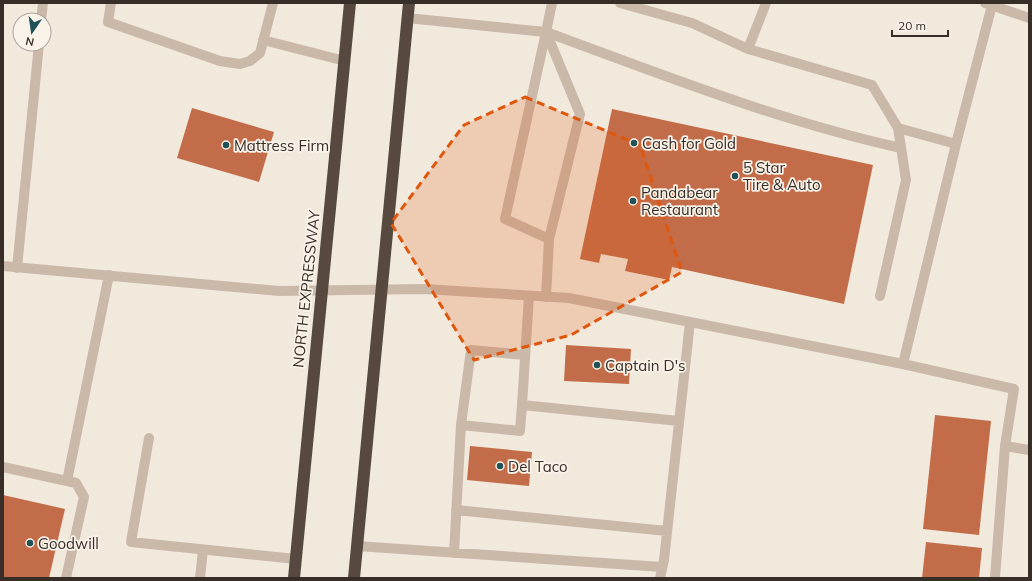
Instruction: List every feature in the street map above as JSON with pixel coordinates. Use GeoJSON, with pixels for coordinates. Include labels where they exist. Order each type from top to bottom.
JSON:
{"type":"FeatureCollection","features":[{"type":"Feature","properties":{"kind":"highway","name":"NORTH EXPRESSWAY"},"geometry":{"type":"LineString","coordinates":[[294,578],[350,3]]}},
{"type":"Feature","properties":{"kind":"highway"},"geometry":{"type":"LineString","coordinates":[[354,578],[380,291],[409,3]]}},
{"type":"Feature","properties":{"kind":"street"},"geometry":{"type":"LineString","coordinates":[[111,3],[108,22],[220,60],[240,64],[250,61],[260,53],[273,3]]}},
{"type":"Feature","properties":{"kind":"street"},"geometry":{"type":"LineString","coordinates":[[549,239],[505,219],[552,3]]}},
{"type":"Feature","properties":{"kind":"street"},"geometry":{"type":"LineString","coordinates":[[620,3],[692,23],[748,49],[872,85],[898,128],[906,180],[880,296]]}},
{"type":"Feature","properties":{"kind":"street"},"geometry":{"type":"LineString","coordinates":[[748,49],[766,3]]}},
{"type":"Feature","properties":{"kind":"street"},"geometry":{"type":"LineString","coordinates":[[903,364],[988,4],[1029,18]]}},
{"type":"Feature","properties":{"kind":"street"},"geometry":{"type":"LineString","coordinates":[[407,18],[546,32],[723,98],[772,114],[901,148]]}},
{"type":"Feature","properties":{"kind":"street"},"geometry":{"type":"LineString","coordinates":[[546,32],[580,114],[549,239],[546,297]]}},
{"type":"Feature","properties":{"kind":"street"},"geometry":{"type":"LineString","coordinates":[[264,40],[345,61]]}},
{"type":"Feature","properties":{"kind":"street"},"geometry":{"type":"LineString","coordinates":[[17,268],[38,52]]}},
{"type":"Feature","properties":{"kind":"street"},"geometry":{"type":"LineString","coordinates":[[898,128],[956,144]]}},
{"type":"Feature","properties":{"kind":"street"},"geometry":{"type":"LineString","coordinates":[[3,266],[279,291],[322,292],[424,289],[570,298],[903,364],[1014,388],[1005,446],[995,578]]}},
{"type":"Feature","properties":{"kind":"street"},"geometry":{"type":"LineString","coordinates":[[67,481],[109,275]]}},
{"type":"Feature","properties":{"kind":"street"},"geometry":{"type":"LineString","coordinates":[[462,425],[520,431],[529,296]]}},
{"type":"Feature","properties":{"kind":"street"},"geometry":{"type":"LineString","coordinates":[[660,578],[667,531],[690,322]]}},
{"type":"Feature","properties":{"kind":"street"},"geometry":{"type":"LineString","coordinates":[[454,552],[462,425],[471,350],[525,355]]}},
{"type":"Feature","properties":{"kind":"street"},"geometry":{"type":"LineString","coordinates":[[522,405],[679,421]]}},
{"type":"Feature","properties":{"kind":"street"},"geometry":{"type":"LineString","coordinates":[[149,438],[131,542],[296,560]]}},
{"type":"Feature","properties":{"kind":"street"},"geometry":{"type":"LineString","coordinates":[[1005,446],[1029,450]]}},
{"type":"Feature","properties":{"kind":"street"},"geometry":{"type":"LineString","coordinates":[[3,468],[76,483],[84,497],[66,578]]}},
{"type":"Feature","properties":{"kind":"street"},"geometry":{"type":"LineString","coordinates":[[456,510],[667,531]]}},
{"type":"Feature","properties":{"kind":"street"},"geometry":{"type":"LineString","coordinates":[[357,546],[662,567]]}},
{"type":"Feature","properties":{"kind":"street"},"geometry":{"type":"LineString","coordinates":[[200,578],[203,550]]}},
{"type":"Feature","properties":{"kind":"highlighted area"},"geometry":{"type":"Polygon","coordinates":[[[525,97],[640,145],[682,272],[571,335],[474,360],[391,223],[464,125],[525,97]]]}},
{"type":"Feature","properties":{"kind":"building","name":"Mattress Firm"},"geometry":{"type":"Polygon","coordinates":[[[192,108],[274,132],[259,182],[177,158],[192,108]]]}},
{"type":"Feature","properties":{"kind":"building"},"geometry":{"type":"Polygon","coordinates":[[[612,109],[873,165],[844,304],[672,267],[669,280],[625,271],[628,259],[601,254],[599,263],[580,259],[612,109]]]}},
{"type":"Feature","properties":{"kind":"building","name":"Captain D's"},"geometry":{"type":"Polygon","coordinates":[[[566,345],[631,349],[629,384],[564,381],[566,345]]]}},
{"type":"Feature","properties":{"kind":"building"},"geometry":{"type":"Polygon","coordinates":[[[935,415],[991,421],[979,535],[923,529],[935,415]]]}},
{"type":"Feature","properties":{"kind":"building","name":"Del Taco"},"geometry":{"type":"Polygon","coordinates":[[[470,446],[532,452],[529,486],[467,480],[470,446]]]}},
{"type":"Feature","properties":{"kind":"building","name":"Goodwill"},"geometry":{"type":"Polygon","coordinates":[[[3,495],[65,509],[49,578],[3,578],[3,495]]]}},
{"type":"Feature","properties":{"kind":"building"},"geometry":{"type":"Polygon","coordinates":[[[926,542],[982,548],[979,578],[922,578],[926,542]]]}},
{"type":"Feature","properties":{"kind":"place","name":"Cash for Gold"},"geometry":{"type":"Point","coordinates":[634,143]}},
{"type":"Feature","properties":{"kind":"place","name":"Mattress Firm"},"geometry":{"type":"Point","coordinates":[226,145]}},
{"type":"Feature","properties":{"kind":"place","name":"5 Star Tire & Auto"},"geometry":{"type":"Point","coordinates":[735,176]}},
{"type":"Feature","properties":{"kind":"place","name":"Pandabear Restaurant"},"geometry":{"type":"Point","coordinates":[633,201]}},
{"type":"Feature","properties":{"kind":"place","name":"Captain D's"},"geometry":{"type":"Point","coordinates":[597,365]}},
{"type":"Feature","properties":{"kind":"place","name":"Del Taco"},"geometry":{"type":"Point","coordinates":[500,466]}},
{"type":"Feature","properties":{"kind":"place","name":"Goodwill"},"geometry":{"type":"Point","coordinates":[30,543]}}]}
